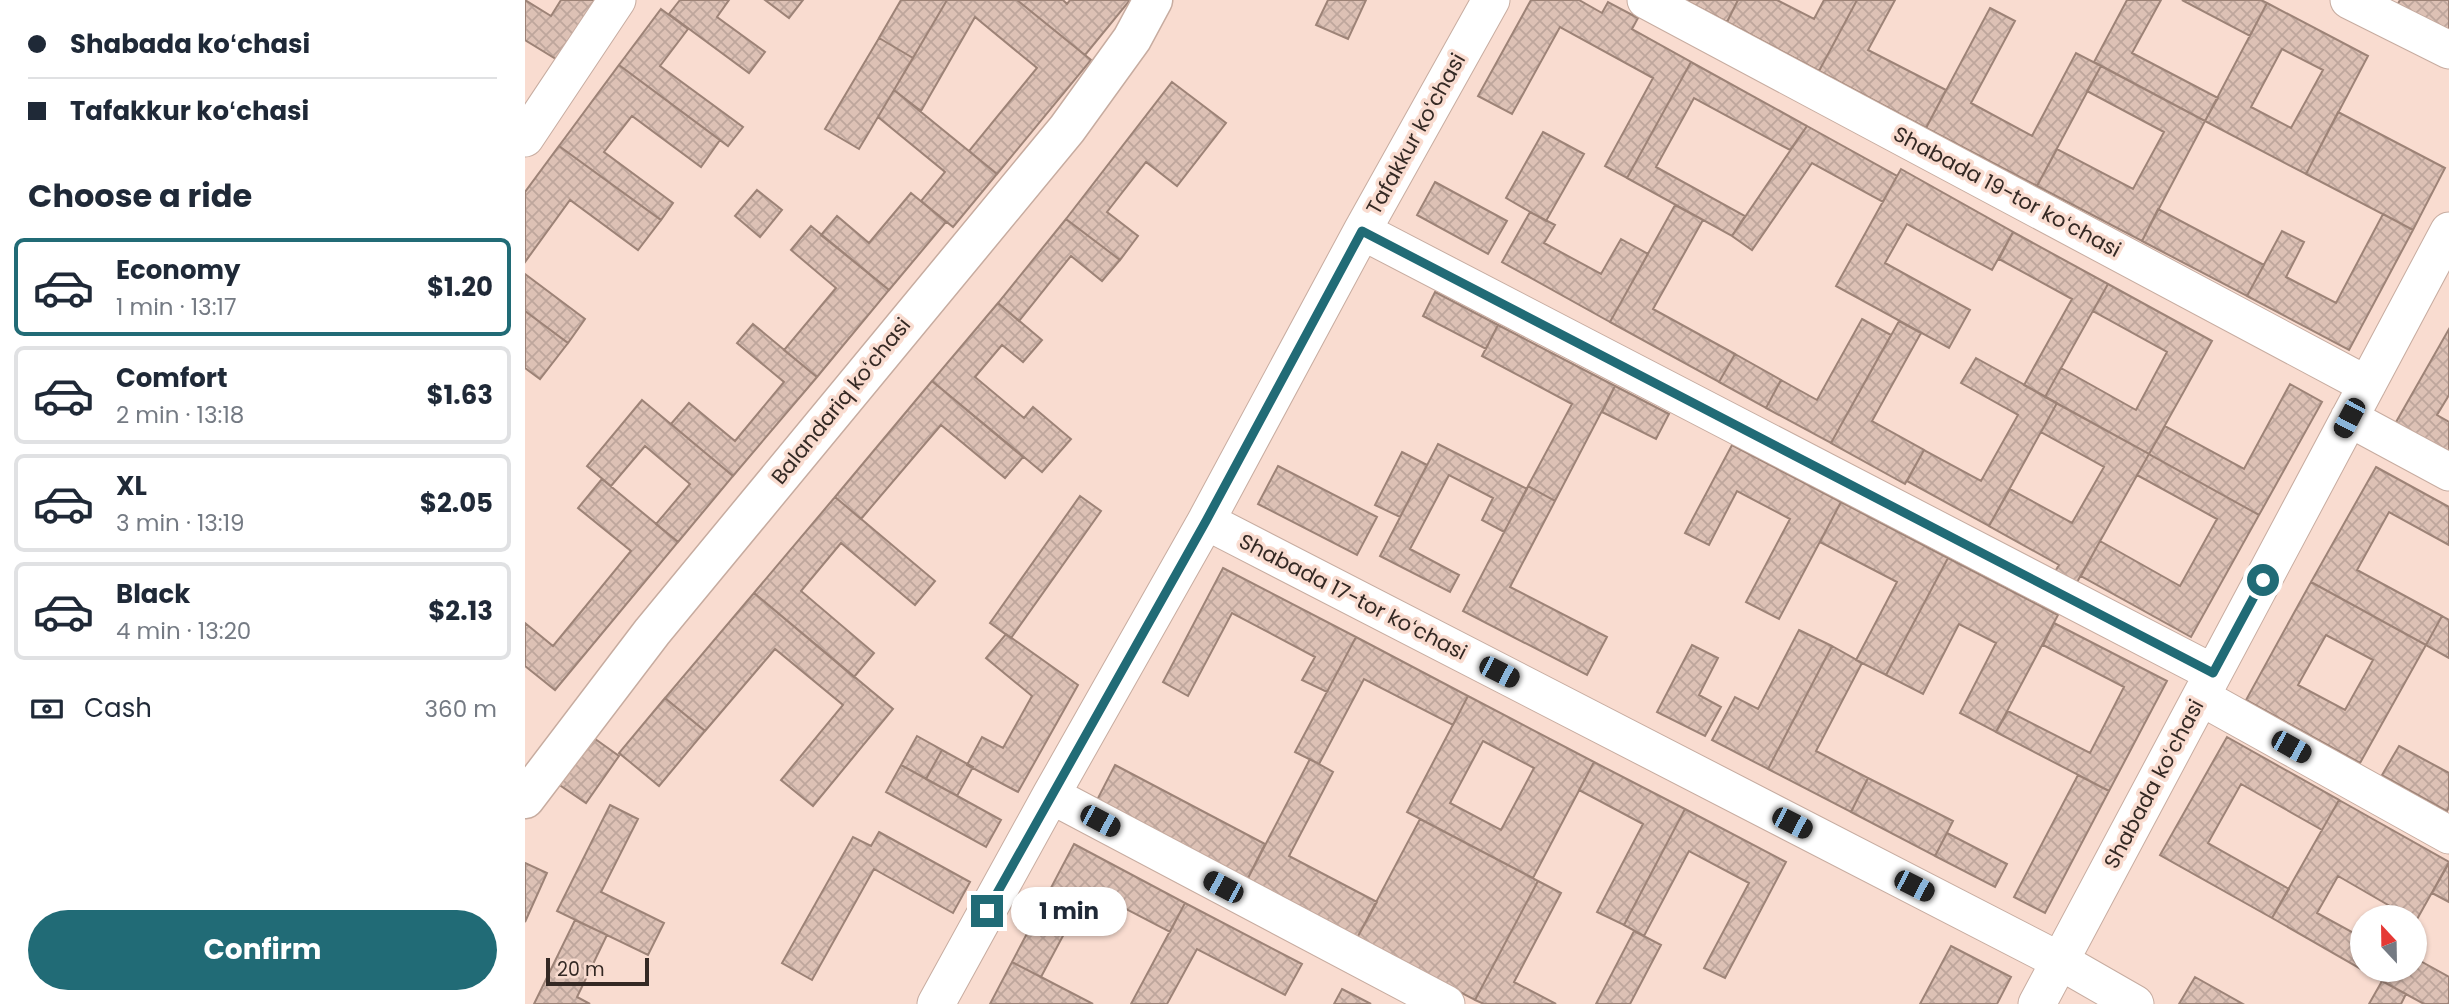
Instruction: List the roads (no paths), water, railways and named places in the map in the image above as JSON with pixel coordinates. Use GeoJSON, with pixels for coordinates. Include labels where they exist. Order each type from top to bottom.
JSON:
{"type":"FeatureCollection","features":[{"type":"Feature","properties":{"kind":"street"},"geometry":{"type":"LineString","coordinates":[[525,138],[617,0]]}},
{"type":"Feature","properties":{"kind":"street","name":"Balandariq koʻchasi"},"geometry":{"type":"LineString","coordinates":[[525,799],[652,632],[1067,129],[1132,39],[1153,0]]}},
{"type":"Feature","properties":{"kind":"street","name":"Tafakkur koʻchasi"},"geometry":{"type":"LineString","coordinates":[[936,1004],[1206,521],[1362,231],[1491,0]]}},
{"type":"Feature","properties":{"kind":"street","name":"Shabada 19-tor koʻchasi"},"geometry":{"type":"LineString","coordinates":[[1646,0],[2367,385]]}},
{"type":"Feature","properties":{"kind":"street"},"geometry":{"type":"LineString","coordinates":[[2350,0],[2449,50]]}},
{"type":"Feature","properties":{"kind":"street"},"geometry":{"type":"LineString","coordinates":[[1362,231],[2207,685],[2449,835]]}},
{"type":"Feature","properties":{"kind":"street","name":"Shabada koʻchasi"},"geometry":{"type":"LineString","coordinates":[[2037,1004],[2449,231]]}},
{"type":"Feature","properties":{"kind":"street"},"geometry":{"type":"LineString","coordinates":[[2349,418],[2449,472]]}},
{"type":"Feature","properties":{"kind":"street","name":"Shabada 17-tor koʻchasi"},"geometry":{"type":"LineString","coordinates":[[1206,521],[2060,961],[2135,1004]]}},
{"type":"Feature","properties":{"kind":"street"},"geometry":{"type":"LineString","coordinates":[[1051,795],[1445,1004]]}}]}
